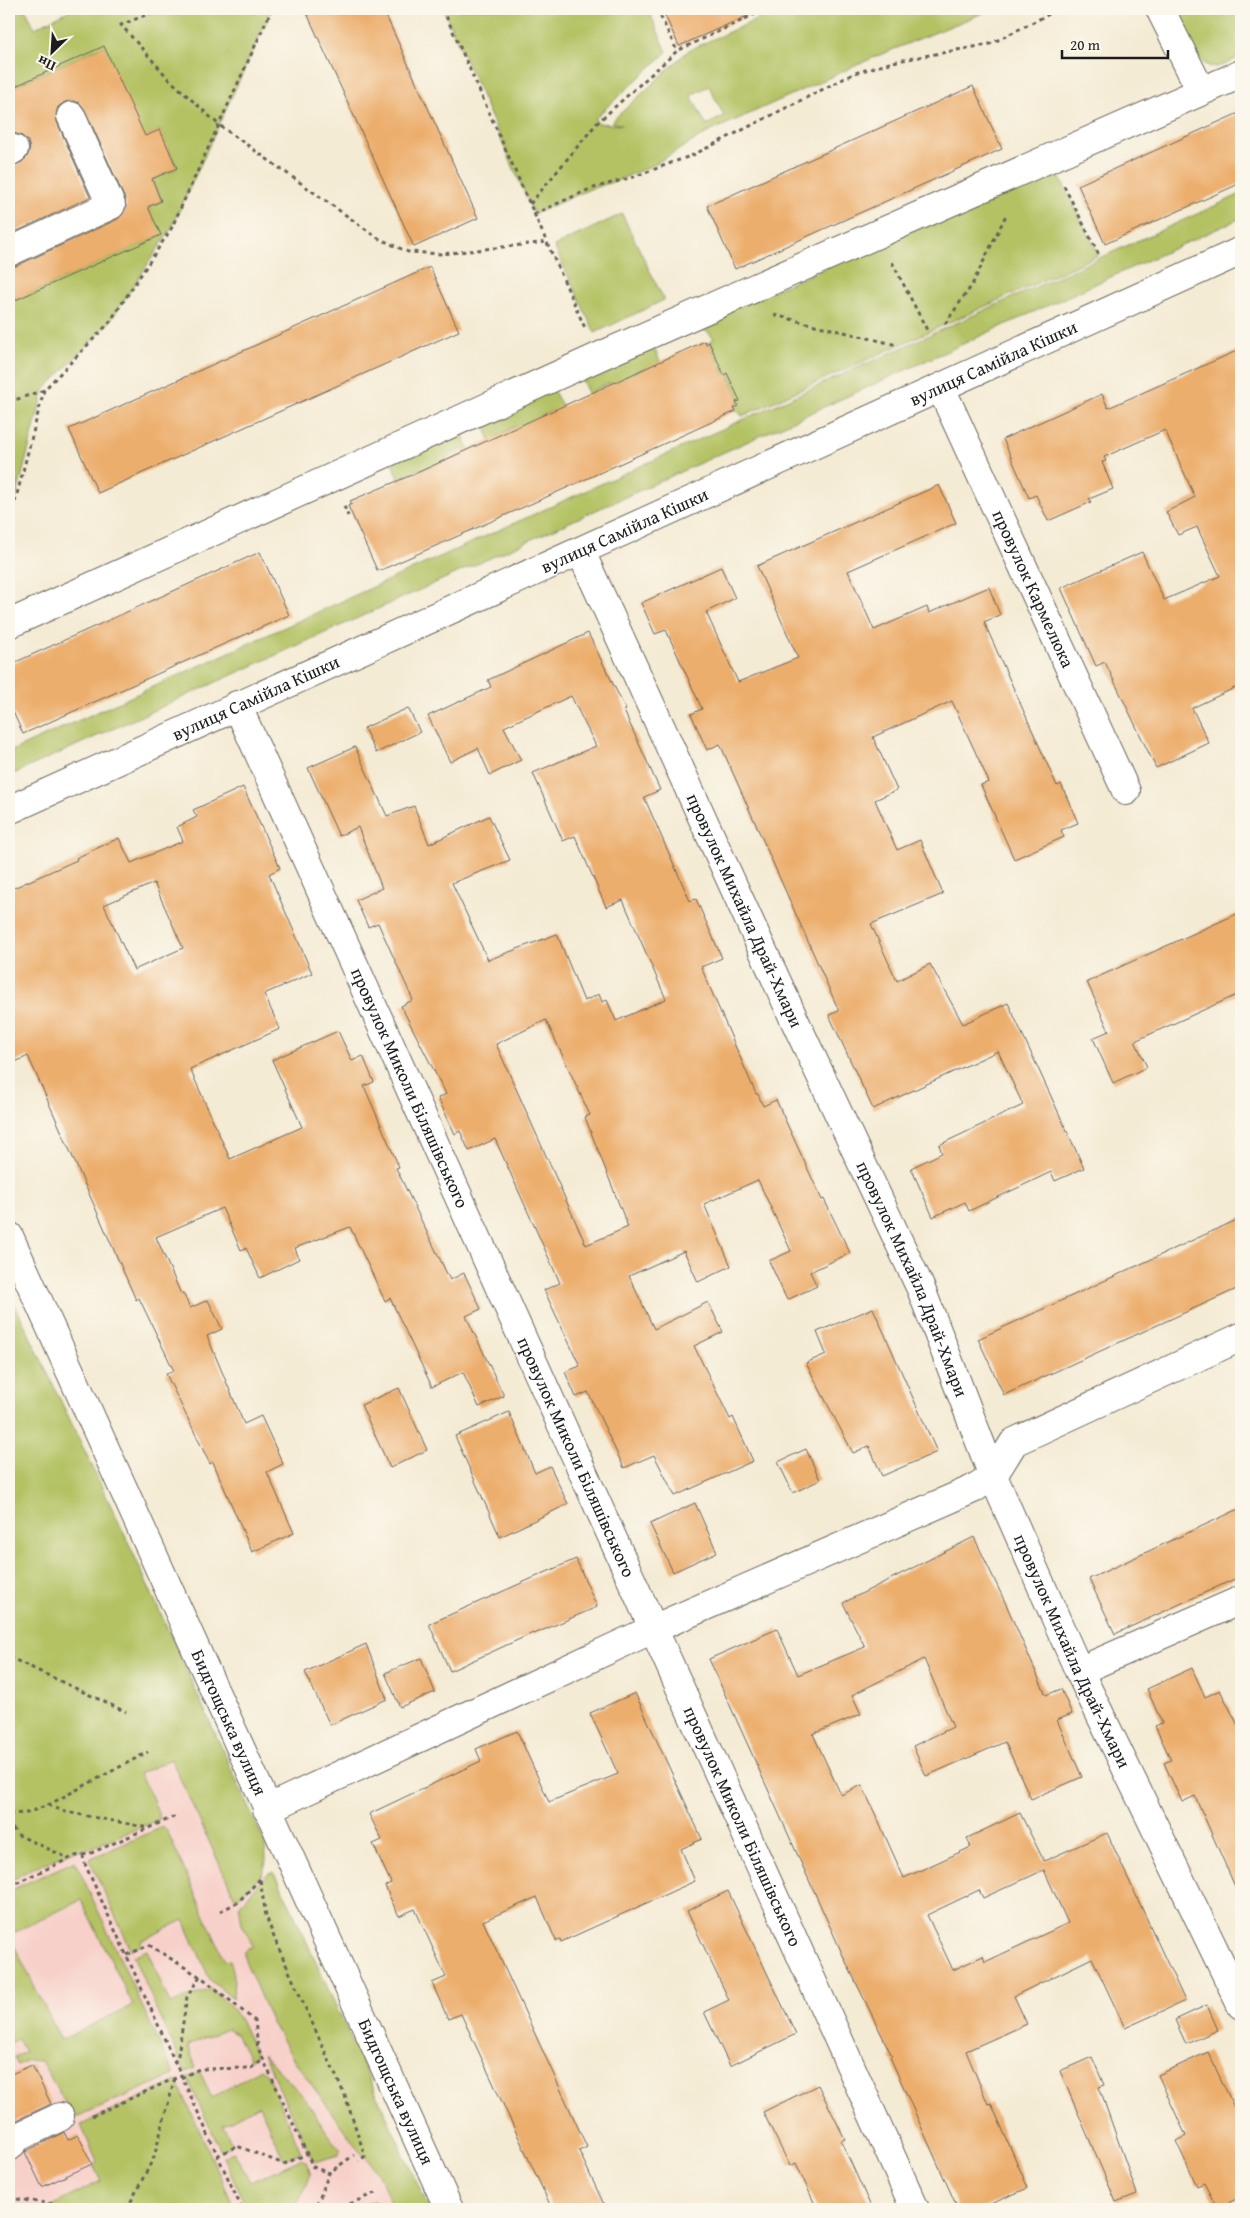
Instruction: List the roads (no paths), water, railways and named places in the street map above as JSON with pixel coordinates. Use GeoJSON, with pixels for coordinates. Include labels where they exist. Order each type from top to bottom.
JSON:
{"type":"FeatureCollection","features":[{"type":"Feature","properties":{"kind":"street"},"geometry":{"type":"LineString","coordinates":[[1160,9],[1202,92]]}},
{"type":"Feature","properties":{"kind":"street"},"geometry":{"type":"LineString","coordinates":[[9,624],[598,357],[879,235],[1241,74]]}},
{"type":"Feature","properties":{"kind":"street"},"geometry":{"type":"LineString","coordinates":[[9,252],[112,205],[71,116]]}},
{"type":"Feature","properties":{"kind":"street","name":"вулиця Самійла Кішки"},"geometry":{"type":"LineString","coordinates":[[9,810],[1241,251]]}},
{"type":"Feature","properties":{"kind":"street","name":"провулок Кармелюка"},"geometry":{"type":"LineString","coordinates":[[940,388],[1126,791]]}},
{"type":"Feature","properties":{"kind":"street","name":"провулок Михайла Драй-Хмари"},"geometry":{"type":"LineString","coordinates":[[581,552],[786,1000],[922,1289],[993,1476],[1079,1671],[1241,2005]]}},
{"type":"Feature","properties":{"kind":"street","name":"провулок Миколи Біляшівського"},"geometry":{"type":"LineString","coordinates":[[237,705],[915,2209]]}},
{"type":"Feature","properties":{"kind":"street","name":"Бидгощська вулиця"},"geometry":{"type":"LineString","coordinates":[[9,1236],[449,2209]]}},
{"type":"Feature","properties":{"kind":"street"},"geometry":{"type":"LineString","coordinates":[[267,1809],[653,1629],[973,1489],[993,1476],[1014,1442],[1241,1336]]}},
{"type":"Feature","properties":{"kind":"street"},"geometry":{"type":"LineString","coordinates":[[1079,1671],[1241,1600]]}},
{"type":"Feature","properties":{"kind":"street"},"geometry":{"type":"LineString","coordinates":[[9,2147],[18,2137],[60,2117]]}}]}
